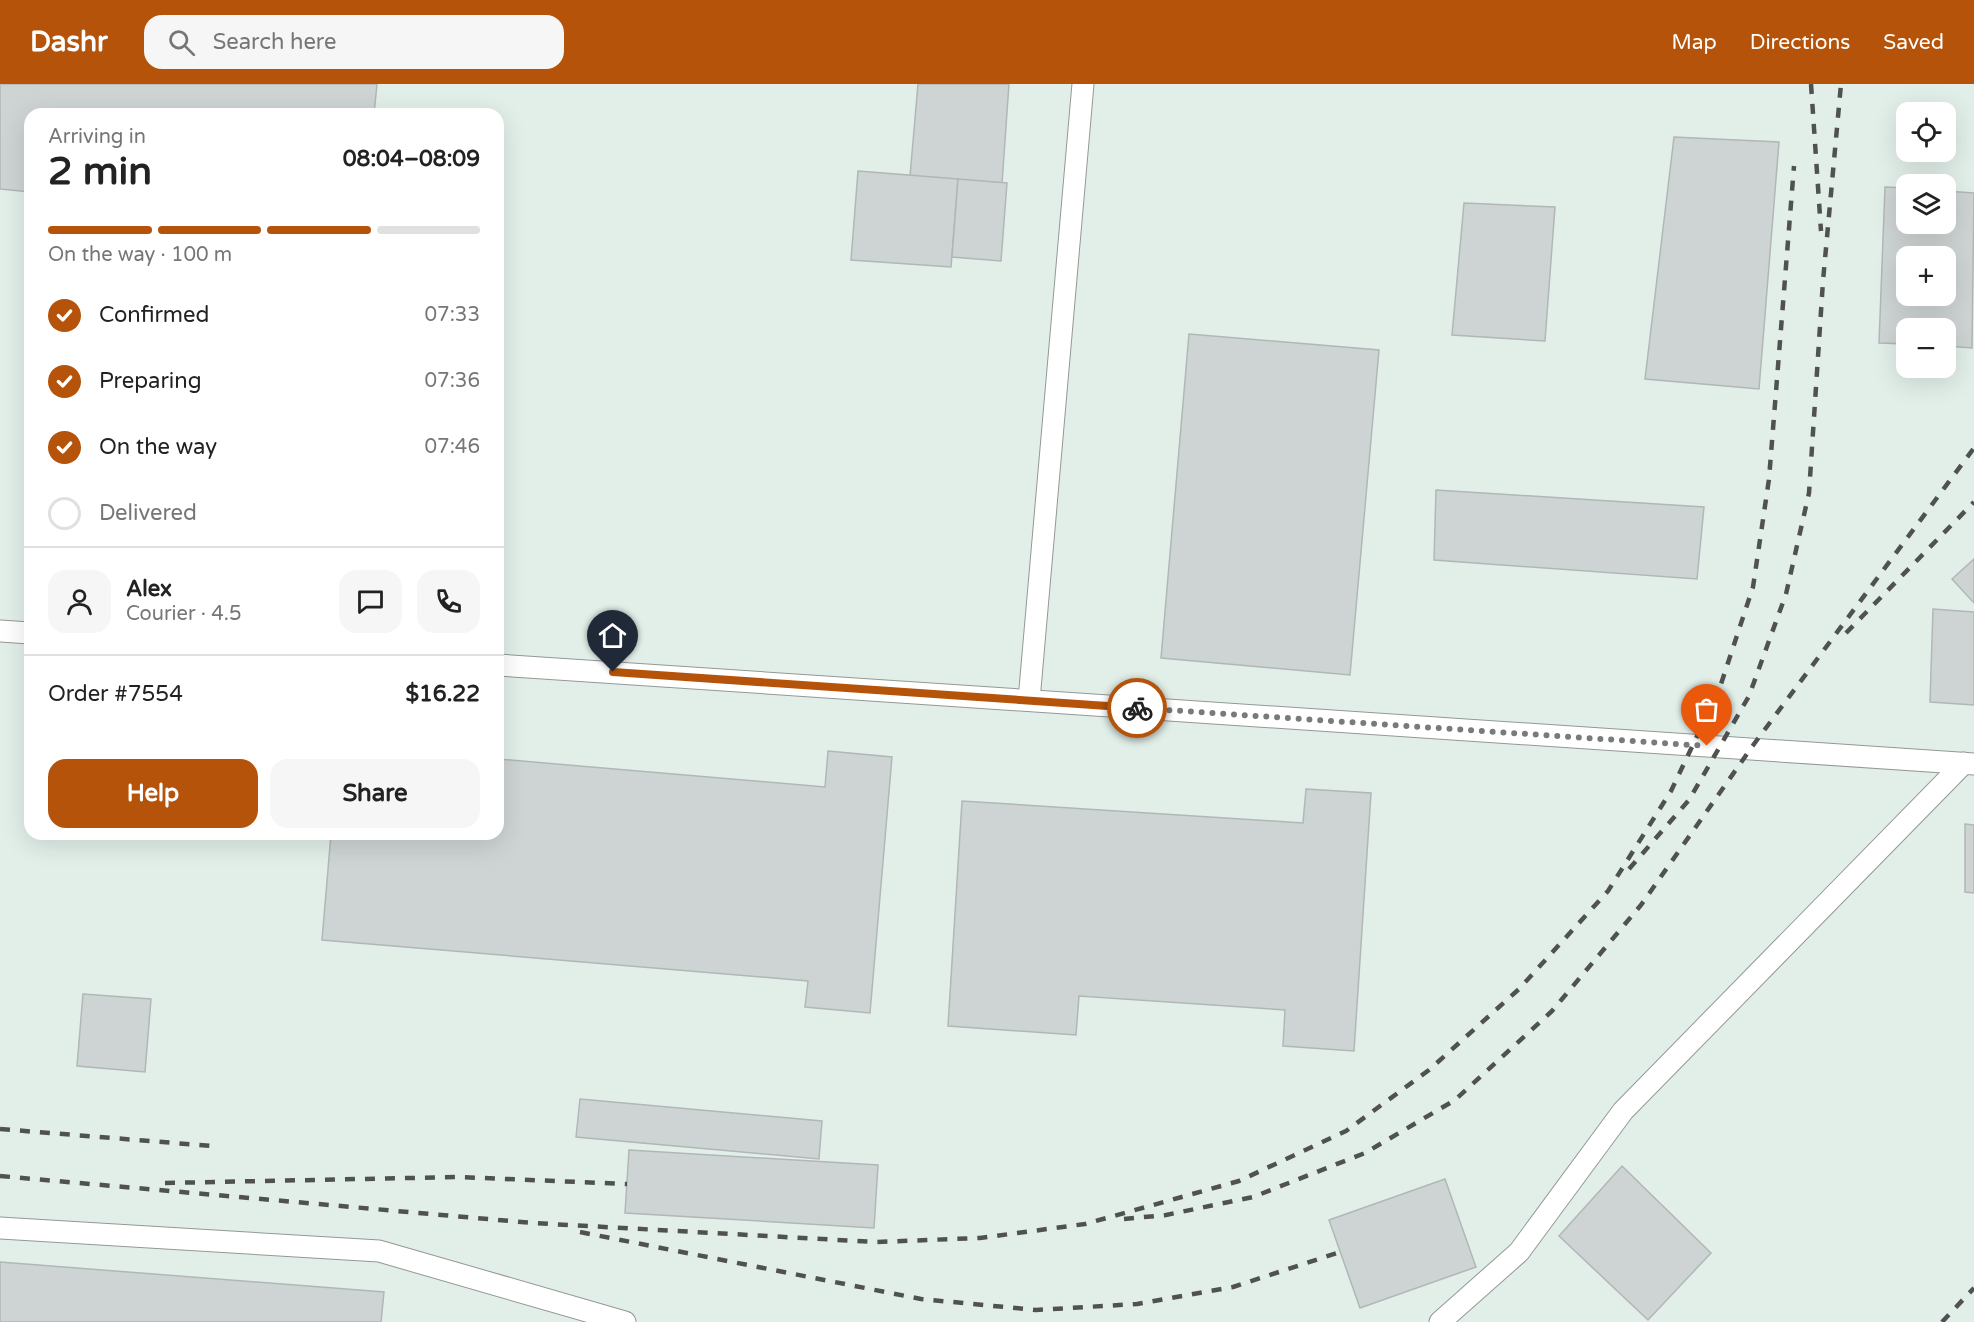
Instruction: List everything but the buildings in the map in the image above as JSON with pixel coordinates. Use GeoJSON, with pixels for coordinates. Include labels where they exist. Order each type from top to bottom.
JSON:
{"type":"FeatureCollection","features":[{"type":"Feature","properties":{"kind":"lane"},"geometry":{"type":"LineString","coordinates":[[1029,700],[1083,84]]}},
{"type":"Feature","properties":{"kind":"lane"},"geometry":{"type":"LineString","coordinates":[[0,631],[24,633]]}},
{"type":"Feature","properties":{"kind":"lane"},"geometry":{"type":"LineString","coordinates":[[504,665],[1969,763]]}},
{"type":"Feature","properties":{"kind":"lane"},"geometry":{"type":"LineString","coordinates":[[1440,1322],[1519,1252],[1623,1112],[1969,763]]}},
{"type":"Feature","properties":{"kind":"lane"},"geometry":{"type":"LineString","coordinates":[[0,1228],[379,1251],[625,1322]]}},
{"type":"Feature","properties":{"kind":"shaded area"},"geometry":{"type":"Polygon","coordinates":[[[0,84],[1974,84],[1974,1322],[0,1322],[0,84]]]}},
{"type":"Feature","properties":{"kind":"railway"},"geometry":{"type":"LineString","coordinates":[[1811,84],[1821,231]]}},
{"type":"Feature","properties":{"kind":"railway"},"geometry":{"type":"LineString","coordinates":[[1629,869],[1689,800],[1749,696],[1786,594],[1809,493],[1823,281],[1841,84]]}},
{"type":"Feature","properties":{"kind":"railway"},"geometry":{"type":"LineString","coordinates":[[0,1176],[533,1223],[875,1242],[980,1238],[1085,1224],[1239,1181],[1346,1131],[1429,1070],[1519,989],[1608,891],[1671,791],[1719,690],[1753,587],[1769,479],[1794,166]]}},
{"type":"Feature","properties":{"kind":"railway"},"geometry":{"type":"LineString","coordinates":[[1124,1219],[1166,1215],[1253,1197],[1365,1153],[1455,1100],[1552,1011],[1641,905],[1754,744],[1974,448]]}},
{"type":"Feature","properties":{"kind":"railway"},"geometry":{"type":"LineString","coordinates":[[1846,633],[1974,502]]}},
{"type":"Feature","properties":{"kind":"railway"},"geometry":{"type":"LineString","coordinates":[[0,1129],[212,1146]]}},
{"type":"Feature","properties":{"kind":"railway"},"geometry":{"type":"LineString","coordinates":[[165,1183],[459,1177],[627,1184]]}},
{"type":"Feature","properties":{"kind":"railway"},"geometry":{"type":"LineString","coordinates":[[580,1232],[921,1299],[1036,1310],[1137,1304],[1233,1287],[1340,1252]]}},
{"type":"Feature","properties":{"kind":"railway"},"geometry":{"type":"LineString","coordinates":[[1942,1322],[1974,1288]]}},
{"type":"Feature","properties":{"kind":"way so far"},"geometry":{"type":"LineString","coordinates":[[1137,708],[1707,746]]}},
{"type":"Feature","properties":{"kind":"route"},"geometry":{"type":"LineString","coordinates":[[613,672],[1137,708]]}}]}
